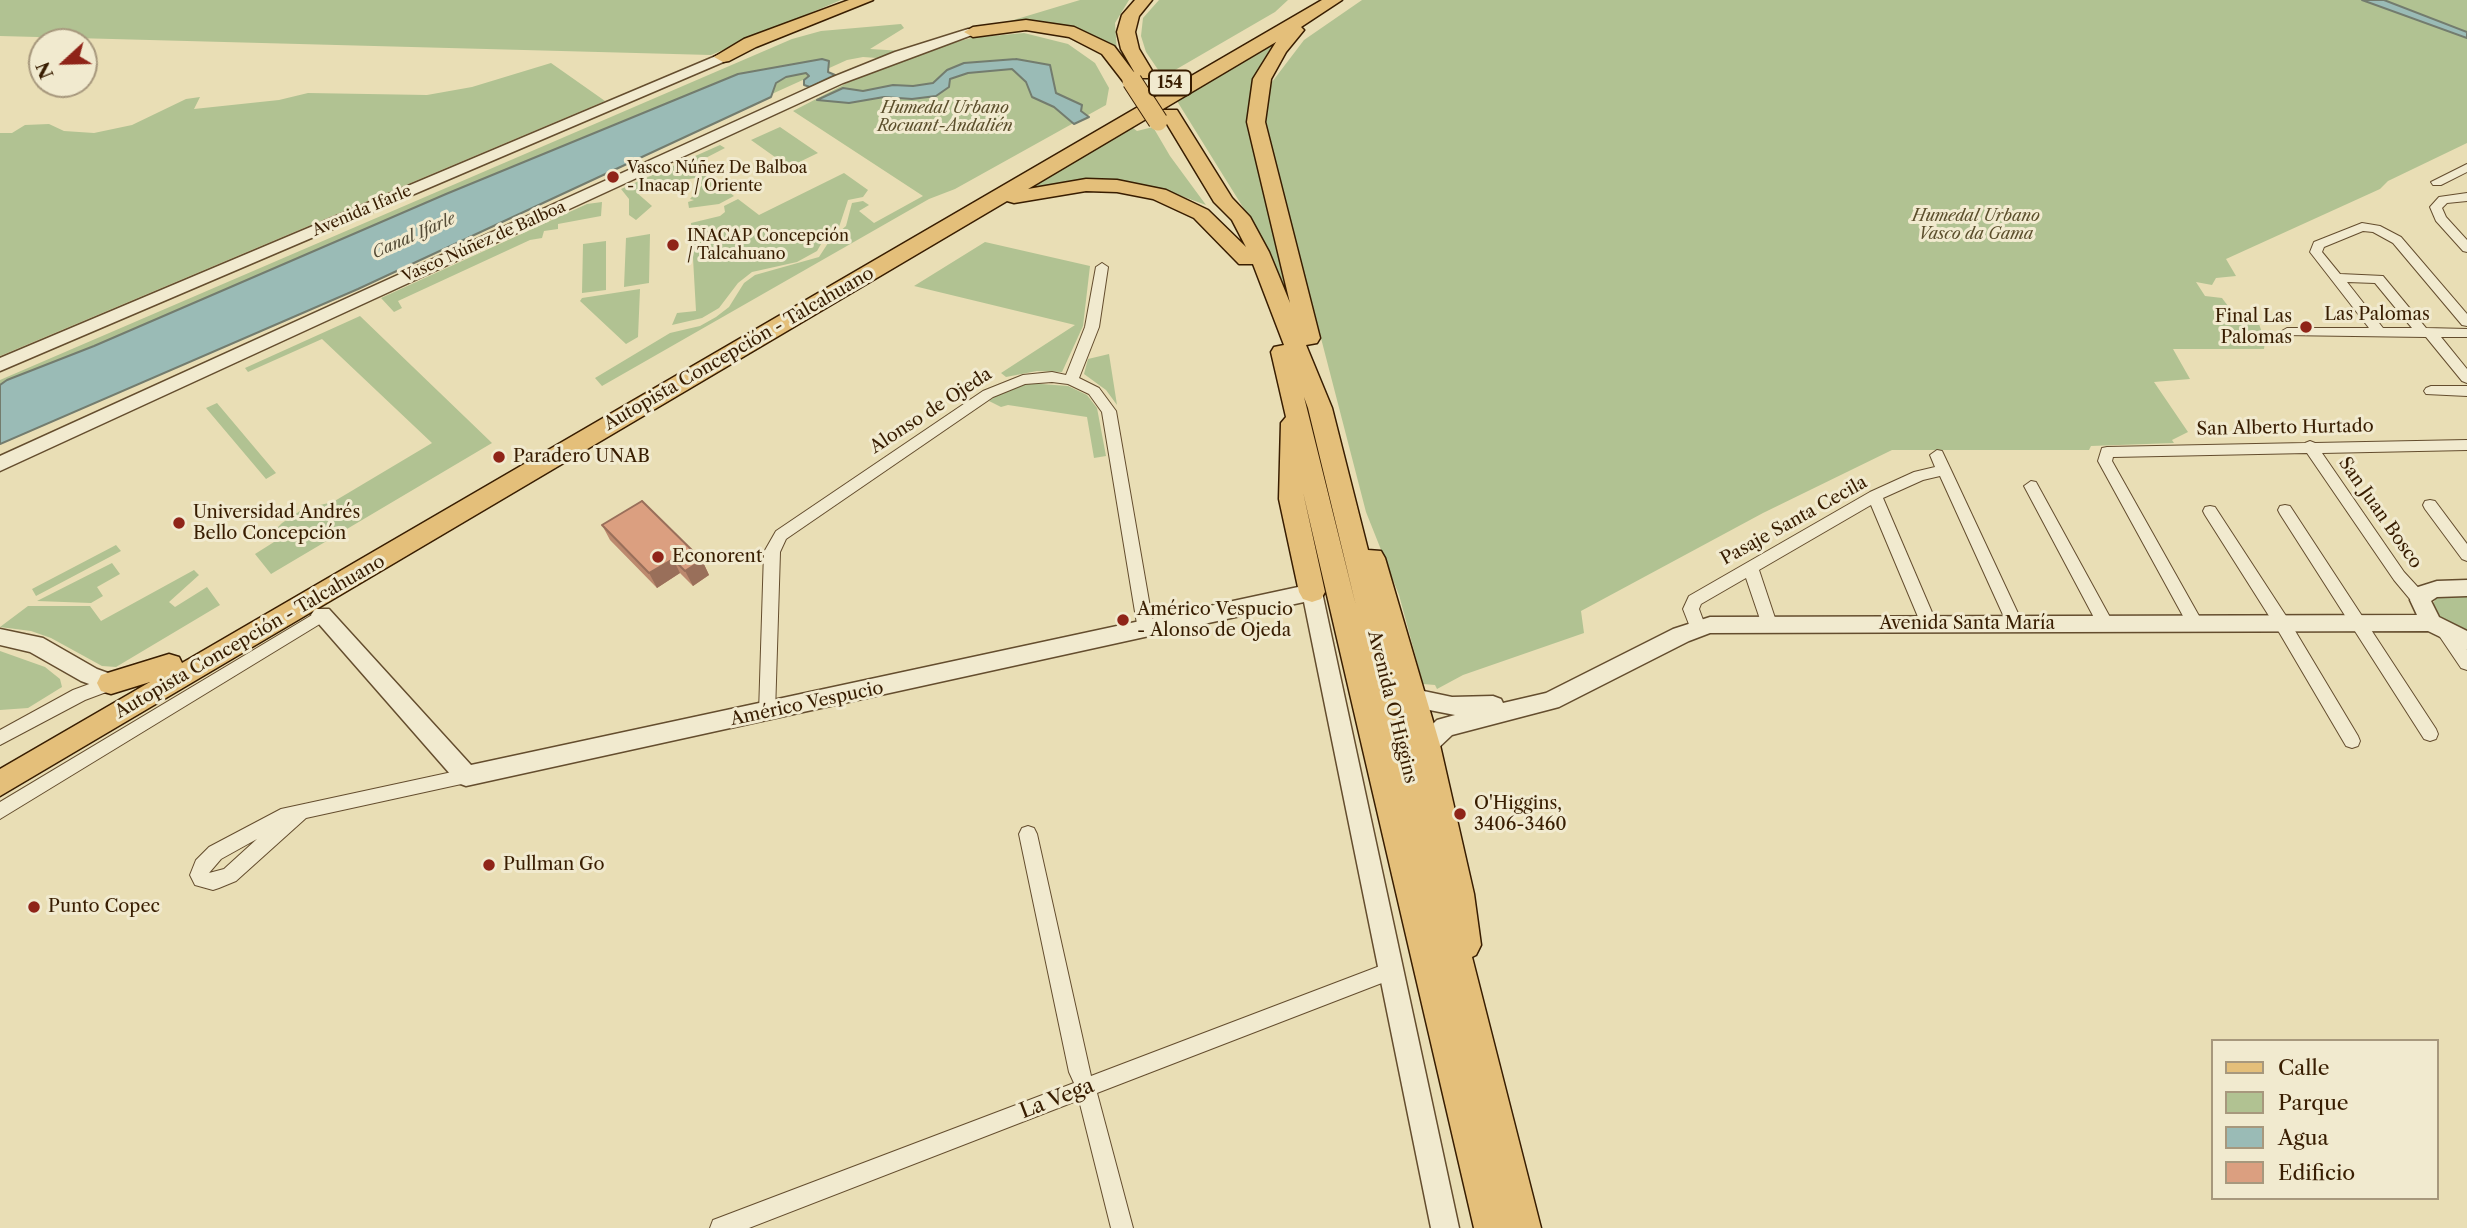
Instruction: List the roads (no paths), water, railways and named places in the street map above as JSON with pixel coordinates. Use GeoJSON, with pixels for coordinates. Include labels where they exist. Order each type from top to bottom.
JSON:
{"type":"FeatureCollection","features":[{"type":"Feature","properties":{"kind":"main road"},"geometry":{"type":"LineString","coordinates":[[723,57],[740,47],[865,0]]}},
{"type":"Feature","properties":{"kind":"main road"},"geometry":{"type":"LineString","coordinates":[[1139,78],[1126,32],[1131,15],[1144,0]]}},
{"type":"Feature","properties":{"kind":"main road"},"geometry":{"type":"LineString","coordinates":[[1309,5],[1270,61],[1259,88],[1255,110],[1258,134],[1319,377],[1308,403],[1290,489],[1312,592]]}},
{"type":"Feature","properties":{"kind":"main road","name":"Autopista Concepción - Talcahuano"},"geometry":{"type":"LineString","coordinates":[[0,784],[976,210],[1162,113],[1309,5]]}},
{"type":"Feature","properties":{"kind":"main road","name":"Autopista Concepción - Talcahuano"},"geometry":{"type":"LineString","coordinates":[[0,763],[1056,149],[1309,5]]}},
{"type":"Feature","properties":{"kind":"main road"},"geometry":{"type":"LineString","coordinates":[[973,32],[1016,25],[1074,32],[1104,47],[1139,78],[1162,113]]}},
{"type":"Feature","properties":{"kind":"main road","name":"Avenida O'Higgins"},"geometry":{"type":"LineString","coordinates":[[1162,113],[1173,137],[1191,148],[1224,202],[1240,217],[1273,283],[1308,403],[1492,1228]]}},
{"type":"Feature","properties":{"kind":"main road"},"geometry":{"type":"LineString","coordinates":[[976,210],[1010,198],[1056,188],[1102,185],[1133,188],[1159,194],[1193,208],[1216,227],[1246,259]]}},
{"type":"Feature","properties":{"kind":"main road","name":"Avenida O'Higgins"},"geometry":{"type":"LineString","coordinates":[[1224,202],[1227,219],[1308,403],[1341,494],[1523,1228]]}},
{"type":"Feature","properties":{"kind":"main road"},"geometry":{"type":"LineString","coordinates":[[1341,494],[1374,563],[1426,745],[1459,894],[1465,940],[1466,1001]]}},
{"type":"Feature","properties":{"kind":"main road"},"geometry":{"type":"LineString","coordinates":[[322,615],[402,561],[479,502]]}},
{"type":"Feature","properties":{"kind":"main road"},"geometry":{"type":"LineString","coordinates":[[111,683],[169,665]]}},
{"type":"Feature","properties":{"kind":"street","name":"Vasco Núñez de Balboa"},"geometry":{"type":"LineString","coordinates":[[0,464],[838,80],[900,55],[973,32]]}},
{"type":"Feature","properties":{"kind":"street","name":"Avenida Ifarle"},"geometry":{"type":"LineString","coordinates":[[0,365],[723,57]]}},
{"type":"Feature","properties":{"kind":"street"},"geometry":{"type":"LineString","coordinates":[[2437,182],[2467,167]]}},
{"type":"Feature","properties":{"kind":"street"},"geometry":{"type":"LineString","coordinates":[[2455,173],[2467,186]]}},
{"type":"Feature","properties":{"kind":"street"},"geometry":{"type":"LineString","coordinates":[[2465,243],[2438,214],[2439,202],[2467,197]]}},
{"type":"Feature","properties":{"kind":"street"},"geometry":{"type":"LineString","coordinates":[[2380,333],[2316,253],[2318,246],[2362,227],[2376,229],[2397,240],[2467,322]]}},
{"type":"Feature","properties":{"kind":"street"},"geometry":{"type":"LineString","coordinates":[[1071,380],[1094,318],[1102,267]]}},
{"type":"Feature","properties":{"kind":"street"},"geometry":{"type":"LineString","coordinates":[[2337,278],[2379,279],[2467,378]]}},
{"type":"Feature","properties":{"kind":"street","name":"Las Palomas"},"geometry":{"type":"LineString","coordinates":[[2287,332],[2467,333]]}},
{"type":"Feature","properties":{"kind":"street","name":"Alonso de Ojeda"},"geometry":{"type":"LineString","coordinates":[[767,713],[772,552],[781,535],[988,394],[1033,378],[1071,380],[1094,391],[1109,411],[1146,630]]}},
{"type":"Feature","properties":{"kind":"street"},"geometry":{"type":"LineString","coordinates":[[2431,390],[2467,391]]}},
{"type":"Feature","properties":{"kind":"street","name":"San Alberto Hurtado"},"geometry":{"type":"LineString","coordinates":[[2195,623],[2105,461],[2105,454],[2114,450],[2467,445]]}},
{"type":"Feature","properties":{"kind":"street","name":"San Juan Bosco"},"geometry":{"type":"LineString","coordinates":[[2310,446],[2399,576],[2420,600]]}},
{"type":"Feature","properties":{"kind":"street","name":"Pasaje Santa Cecila"},"geometry":{"type":"LineString","coordinates":[[1698,628],[1690,609],[1692,603],[1750,567],[1940,462],[2015,624]]}},
{"type":"Feature","properties":{"kind":"street"},"geometry":{"type":"LineString","coordinates":[[2031,486],[2105,624]]}},
{"type":"Feature","properties":{"kind":"street"},"geometry":{"type":"LineString","coordinates":[[1875,496],[1929,624]]}},
{"type":"Feature","properties":{"kind":"street"},"geometry":{"type":"LineString","coordinates":[[2430,505],[2467,555]]}},
{"type":"Feature","properties":{"kind":"street"},"geometry":{"type":"LineString","coordinates":[[2285,510],[2430,734]]}},
{"type":"Feature","properties":{"kind":"street"},"geometry":{"type":"LineString","coordinates":[[2210,511],[2282,623],[2352,741]]}},
{"type":"Feature","properties":{"kind":"street"},"geometry":{"type":"LineString","coordinates":[[1750,567],[1769,624]]}},
{"type":"Feature","properties":{"kind":"street"},"geometry":{"type":"LineString","coordinates":[[2467,588],[2437,589],[2426,593],[2420,600],[2437,627],[2467,663]]}},
{"type":"Feature","properties":{"kind":"street"},"geometry":{"type":"LineString","coordinates":[[1312,592],[1445,1228]]}},
{"type":"Feature","properties":{"kind":"street","name":"Américo Vespucio"},"geometry":{"type":"LineString","coordinates":[[301,811],[230,875],[213,882],[201,880],[199,875],[202,866],[215,853],[275,820],[301,811],[767,713],[1312,592]]}},
{"type":"Feature","properties":{"kind":"street"},"geometry":{"type":"LineString","coordinates":[[0,811],[322,615],[466,776]]}},
{"type":"Feature","properties":{"kind":"street","name":"Avenida Santa María"},"geometry":{"type":"LineString","coordinates":[[1426,745],[1445,727],[1551,701],[1698,628],[1769,624],[2195,623],[2358,623],[2437,627]]}},
{"type":"Feature","properties":{"kind":"street"},"geometry":{"type":"LineString","coordinates":[[2437,627],[2467,641]]}},
{"type":"Feature","properties":{"kind":"street"},"geometry":{"type":"LineString","coordinates":[[0,637],[35,644],[99,680],[111,683]]}},
{"type":"Feature","properties":{"kind":"street"},"geometry":{"type":"LineString","coordinates":[[0,738],[79,695],[111,683]]}},
{"type":"Feature","properties":{"kind":"street"},"geometry":{"type":"LineString","coordinates":[[1414,698],[1441,705],[1523,708]]}},
{"type":"Feature","properties":{"kind":"street"},"geometry":{"type":"LineString","coordinates":[[1028,834],[1079,1072],[1086,1088],[1122,1228]]}},
{"type":"Feature","properties":{"kind":"street","name":"La Vega"},"geometry":{"type":"LineString","coordinates":[[721,1228],[1393,971]]}},
{"type":"Feature","properties":{"kind":"water"},"geometry":{"type":"Polygon","coordinates":[[[2362,0],[2384,0],[2467,32],[2467,38],[2362,0]]]}},
{"type":"Feature","properties":{"kind":"water","name":"Canal Ifarle"},"geometry":{"type":"Polygon","coordinates":[[[822,59],[829,61],[828,72],[835,75],[810,87],[804,85],[804,80],[809,76],[806,73],[786,77],[776,83],[771,97],[358,289],[0,444],[0,385],[7,380],[94,346],[446,194],[738,74],[822,59]]]}},
{"type":"Feature","properties":{"kind":"water"},"geometry":{"type":"Polygon","coordinates":[[[1016,59],[1050,65],[1056,93],[1082,105],[1081,111],[1089,117],[1074,124],[1054,107],[1032,97],[1026,82],[1012,69],[968,73],[950,79],[949,87],[936,96],[912,99],[884,97],[849,103],[817,100],[843,88],[863,91],[893,85],[933,83],[947,70],[964,63],[1016,59]]]}},
{"type":"Feature","properties":{"kind":"place","name":"Vasco Núñez De Balboa - Inacap / Oriente"},"geometry":{"type":"Point","coordinates":[613,177]}},
{"type":"Feature","properties":{"kind":"place","name":"INACAP Concepción / Talcahuano"},"geometry":{"type":"Point","coordinates":[673,245]}},
{"type":"Feature","properties":{"kind":"place","name":"Final Las Palomas"},"geometry":{"type":"Point","coordinates":[2306,327]}},
{"type":"Feature","properties":{"kind":"place","name":"Paradero UNAB"},"geometry":{"type":"Point","coordinates":[499,457]}},
{"type":"Feature","properties":{"kind":"place","name":"Universidad Andrés Bello Concepción"},"geometry":{"type":"Point","coordinates":[179,523]}},
{"type":"Feature","properties":{"kind":"place","name":"Econorent"},"geometry":{"type":"Point","coordinates":[658,557]}},
{"type":"Feature","properties":{"kind":"place","name":"Américo Vespucio - Alonso de Ojeda"},"geometry":{"type":"Point","coordinates":[1123,620]}},
{"type":"Feature","properties":{"kind":"place","name":"O'Higgins, 3406-3460"},"geometry":{"type":"Point","coordinates":[1460,814]}},
{"type":"Feature","properties":{"kind":"place","name":"Pullman Go"},"geometry":{"type":"Point","coordinates":[489,865]}},
{"type":"Feature","properties":{"kind":"place","name":"Punto Copec"},"geometry":{"type":"Point","coordinates":[34,907]}},
{"type":"Feature","properties":{"kind":"park label","name":"Humedal Urbano Rocuant-Andalién"},"geometry":{"type":"Point","coordinates":[945,117]}},
{"type":"Feature","properties":{"kind":"park label","name":"Humedal Urbano Vasco da Gama"},"geometry":{"type":"Point","coordinates":[1976,225]}}]}
